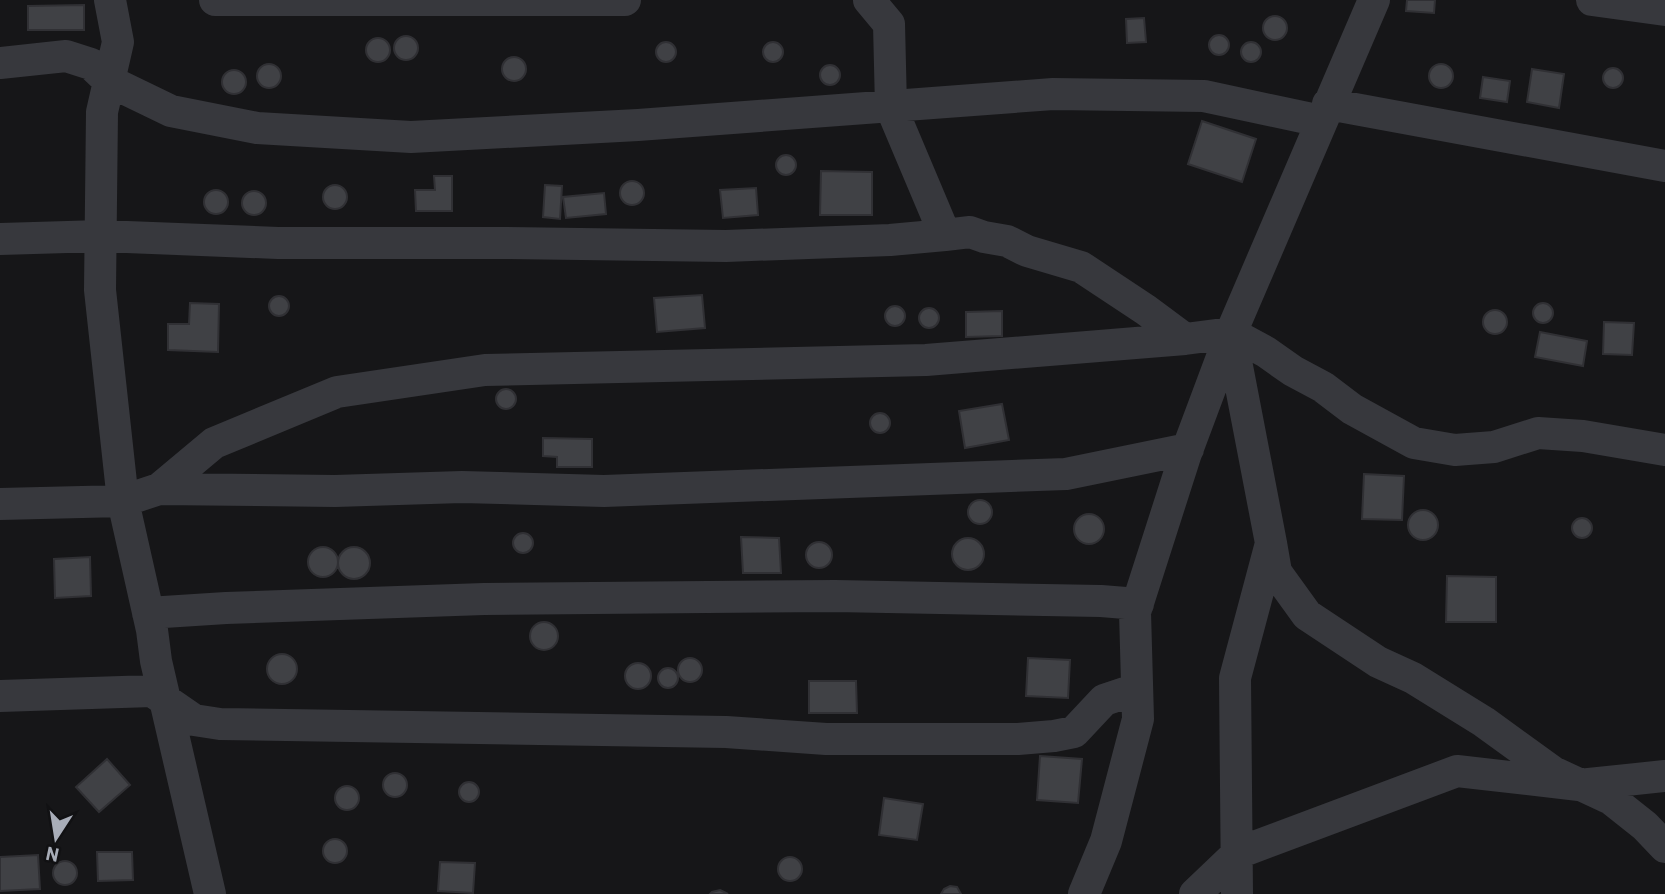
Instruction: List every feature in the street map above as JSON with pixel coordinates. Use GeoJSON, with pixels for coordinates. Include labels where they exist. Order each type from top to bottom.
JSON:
{"type":"FeatureCollection","features":[{"type":"Feature","properties":{"kind":"street"},"geometry":{"type":"LineString","coordinates":[[110,0],[118,42],[102,112],[100,290],[123,500],[165,701],[210,894]]}},
{"type":"Feature","properties":{"kind":"street"},"geometry":{"type":"LineString","coordinates":[[215,0],[625,0]]}},
{"type":"Feature","properties":{"kind":"street"},"geometry":{"type":"LineString","coordinates":[[869,0],[889,24],[891,107],[945,235]]}},
{"type":"Feature","properties":{"kind":"street"},"geometry":{"type":"LineString","coordinates":[[1084,894],[1106,841],[1138,719],[1135,612],[1188,449],[1231,333],[1374,0]]}},
{"type":"Feature","properties":{"kind":"street"},"geometry":{"type":"LineString","coordinates":[[1592,0],[1665,10]]}},
{"type":"Feature","properties":{"kind":"street"},"geometry":{"type":"LineString","coordinates":[[0,62],[66,56],[91,64],[109,81],[170,111],[244,126],[411,137],[638,125],[1053,94],[1204,96],[1665,166]]}},
{"type":"Feature","properties":{"kind":"street"},"geometry":{"type":"LineString","coordinates":[[0,239],[101,236],[278,243],[726,246],[890,240],[970,232],[1007,241],[1027,251],[1081,267],[1185,339]]}},
{"type":"Feature","properties":{"kind":"street"},"geometry":{"type":"LineString","coordinates":[[1231,333],[1276,572],[1307,615],[1378,662],[1413,678],[1484,722],[1553,772],[1611,799],[1645,826],[1665,847]]}},
{"type":"Feature","properties":{"kind":"street"},"geometry":{"type":"LineString","coordinates":[[159,489],[214,443],[337,392],[472,372],[719,363],[926,360],[1231,333],[1323,387],[1352,409],[1413,443],[1455,450],[1494,447],[1538,433],[1583,436],[1665,450]]}},
{"type":"Feature","properties":{"kind":"street"},"geometry":{"type":"LineString","coordinates":[[0,504],[123,500],[159,489],[335,491],[462,487],[604,491],[1066,474],[1188,449]]}},
{"type":"Feature","properties":{"kind":"street"},"geometry":{"type":"LineString","coordinates":[[1237,894],[1235,678],[1271,543]]}},
{"type":"Feature","properties":{"kind":"street"},"geometry":{"type":"LineString","coordinates":[[148,613],[347,603],[579,598],[835,596],[1088,600],[1138,604]]}},
{"type":"Feature","properties":{"kind":"street"},"geometry":{"type":"LineString","coordinates":[[0,696],[152,691],[194,720],[220,724],[726,732],[827,739],[1018,739],[1073,732],[1104,700],[1137,689]]}},
{"type":"Feature","properties":{"kind":"street"},"geometry":{"type":"LineString","coordinates":[[1195,894],[1238,853],[1457,771],[1579,785],[1665,776]]}},
{"type":"Feature","properties":{"kind":"building"},"geometry":{"type":"Polygon","coordinates":[[[1407,0],[1435,0],[1434,13],[1406,11],[1407,0]]]}},
{"type":"Feature","properties":{"kind":"building"},"geometry":{"type":"Polygon","coordinates":[[[84,5],[84,30],[28,30],[28,6],[84,5]]]}},
{"type":"Feature","properties":{"kind":"building"},"geometry":{"type":"Polygon","coordinates":[[[1275,16],[1284,19],[1287,28],[1284,37],[1275,40],[1266,37],[1263,28],[1266,19],[1275,16]]]}},
{"type":"Feature","properties":{"kind":"building"},"geometry":{"type":"Polygon","coordinates":[[[1144,18],[1146,42],[1127,43],[1126,19],[1144,18]]]}},
{"type":"Feature","properties":{"kind":"building"},"geometry":{"type":"Polygon","coordinates":[[[1215,35],[1223,35],[1229,45],[1223,55],[1215,55],[1209,49],[1209,41],[1215,35]]]}},
{"type":"Feature","properties":{"kind":"building"},"geometry":{"type":"Polygon","coordinates":[[[406,36],[415,39],[418,48],[415,57],[406,60],[397,57],[394,48],[397,39],[406,36]]]}},
{"type":"Feature","properties":{"kind":"building"},"geometry":{"type":"Polygon","coordinates":[[[378,38],[387,41],[390,50],[387,59],[378,62],[369,59],[366,50],[369,41],[378,38]]]}},
{"type":"Feature","properties":{"kind":"building"},"geometry":{"type":"Polygon","coordinates":[[[662,42],[670,42],[676,52],[670,62],[662,62],[656,56],[656,48],[662,42]]]}},
{"type":"Feature","properties":{"kind":"building"},"geometry":{"type":"Polygon","coordinates":[[[769,42],[777,42],[783,52],[777,62],[769,62],[763,56],[763,48],[769,42]]]}},
{"type":"Feature","properties":{"kind":"building"},"geometry":{"type":"Polygon","coordinates":[[[1247,42],[1255,42],[1261,52],[1255,62],[1247,62],[1241,56],[1241,48],[1247,42]]]}},
{"type":"Feature","properties":{"kind":"building"},"geometry":{"type":"Polygon","coordinates":[[[514,57],[523,60],[526,69],[523,78],[514,81],[505,78],[502,69],[505,60],[514,57]]]}},
{"type":"Feature","properties":{"kind":"building"},"geometry":{"type":"Polygon","coordinates":[[[269,64],[278,67],[281,76],[278,85],[269,88],[260,85],[257,76],[260,67],[269,64]]]}},
{"type":"Feature","properties":{"kind":"building"},"geometry":{"type":"Polygon","coordinates":[[[1441,64],[1450,67],[1453,76],[1450,85],[1441,88],[1432,85],[1429,76],[1432,67],[1441,64]]]}},
{"type":"Feature","properties":{"kind":"building"},"geometry":{"type":"Polygon","coordinates":[[[826,65],[834,65],[840,75],[834,85],[826,85],[820,79],[820,71],[826,65]]]}},
{"type":"Feature","properties":{"kind":"building"},"geometry":{"type":"Polygon","coordinates":[[[1609,68],[1617,68],[1623,78],[1617,88],[1609,88],[1603,82],[1603,74],[1609,68]]]}},
{"type":"Feature","properties":{"kind":"building"},"geometry":{"type":"Polygon","coordinates":[[[1532,69],[1564,74],[1559,108],[1527,102],[1532,69]]]}},
{"type":"Feature","properties":{"kind":"building"},"geometry":{"type":"Polygon","coordinates":[[[234,70],[243,73],[246,82],[243,91],[234,94],[225,91],[222,82],[225,73],[234,70]]]}},
{"type":"Feature","properties":{"kind":"building"},"geometry":{"type":"Polygon","coordinates":[[[1483,77],[1510,81],[1507,102],[1480,98],[1483,77]]]}},
{"type":"Feature","properties":{"kind":"building"},"geometry":{"type":"Polygon","coordinates":[[[1202,121],[1256,139],[1242,182],[1188,164],[1202,121]]]}},
{"type":"Feature","properties":{"kind":"building"},"geometry":{"type":"Polygon","coordinates":[[[782,155],[790,155],[796,165],[790,175],[782,175],[776,169],[776,161],[782,155]]]}},
{"type":"Feature","properties":{"kind":"building"},"geometry":{"type":"Polygon","coordinates":[[[821,171],[872,172],[872,215],[820,215],[821,171]]]}},
{"type":"Feature","properties":{"kind":"building"},"geometry":{"type":"Polygon","coordinates":[[[434,176],[452,176],[452,211],[416,211],[415,190],[435,190],[434,176]]]}},
{"type":"Feature","properties":{"kind":"building"},"geometry":{"type":"Polygon","coordinates":[[[632,181],[641,184],[644,193],[641,202],[632,205],[623,202],[620,193],[623,184],[632,181]]]}},
{"type":"Feature","properties":{"kind":"building"},"geometry":{"type":"Polygon","coordinates":[[[335,185],[344,188],[347,197],[344,206],[335,209],[326,206],[323,197],[326,188],[335,185]]]}},
{"type":"Feature","properties":{"kind":"building"},"geometry":{"type":"Polygon","coordinates":[[[545,185],[562,186],[560,219],[543,217],[545,185]]]}},
{"type":"Feature","properties":{"kind":"building"},"geometry":{"type":"Polygon","coordinates":[[[756,188],[758,215],[723,218],[720,190],[756,188]]]}},
{"type":"Feature","properties":{"kind":"building"},"geometry":{"type":"Polygon","coordinates":[[[216,190],[225,193],[228,202],[225,211],[216,214],[207,211],[204,202],[207,193],[216,190]]]}},
{"type":"Feature","properties":{"kind":"building"},"geometry":{"type":"Polygon","coordinates":[[[254,191],[263,194],[266,203],[263,212],[254,215],[245,212],[242,203],[245,194],[254,191]]]}},
{"type":"Feature","properties":{"kind":"building"},"geometry":{"type":"Polygon","coordinates":[[[604,193],[606,214],[566,218],[563,197],[604,193]]]}},
{"type":"Feature","properties":{"kind":"building"},"geometry":{"type":"Polygon","coordinates":[[[702,295],[705,328],[657,332],[654,298],[702,295]]]}},
{"type":"Feature","properties":{"kind":"building"},"geometry":{"type":"Polygon","coordinates":[[[275,296],[283,296],[289,306],[283,316],[275,316],[269,310],[269,302],[275,296]]]}},
{"type":"Feature","properties":{"kind":"building"},"geometry":{"type":"Polygon","coordinates":[[[190,303],[219,304],[218,352],[168,350],[168,324],[189,324],[190,303]]]}},
{"type":"Feature","properties":{"kind":"building"},"geometry":{"type":"Polygon","coordinates":[[[1539,303],[1547,303],[1553,313],[1547,323],[1539,323],[1533,317],[1533,309],[1539,303]]]}},
{"type":"Feature","properties":{"kind":"building"},"geometry":{"type":"Polygon","coordinates":[[[891,306],[899,306],[905,316],[899,326],[891,326],[885,320],[885,312],[891,306]]]}},
{"type":"Feature","properties":{"kind":"building"},"geometry":{"type":"Polygon","coordinates":[[[925,308],[933,308],[939,318],[933,328],[925,328],[919,322],[919,314],[925,308]]]}},
{"type":"Feature","properties":{"kind":"building"},"geometry":{"type":"Polygon","coordinates":[[[1495,310],[1504,313],[1507,322],[1504,331],[1495,334],[1486,331],[1483,322],[1486,313],[1495,310]]]}},
{"type":"Feature","properties":{"kind":"building"},"geometry":{"type":"Polygon","coordinates":[[[1002,311],[1002,336],[966,337],[966,312],[1002,311]]]}},
{"type":"Feature","properties":{"kind":"building"},"geometry":{"type":"Polygon","coordinates":[[[1604,322],[1634,323],[1632,355],[1603,354],[1604,322]]]}},
{"type":"Feature","properties":{"kind":"building"},"geometry":{"type":"Polygon","coordinates":[[[1540,332],[1587,341],[1583,366],[1535,357],[1540,332]]]}},
{"type":"Feature","properties":{"kind":"building"},"geometry":{"type":"Polygon","coordinates":[[[502,389],[510,389],[516,399],[510,409],[502,409],[496,403],[496,395],[502,389]]]}},
{"type":"Feature","properties":{"kind":"building"},"geometry":{"type":"Polygon","coordinates":[[[1002,404],[1009,440],[965,448],[959,411],[1002,404]]]}},
{"type":"Feature","properties":{"kind":"building"},"geometry":{"type":"Polygon","coordinates":[[[876,413],[884,413],[890,423],[884,433],[876,433],[870,427],[870,419],[876,413]]]}},
{"type":"Feature","properties":{"kind":"building"},"geometry":{"type":"Polygon","coordinates":[[[543,438],[592,439],[592,467],[557,467],[557,457],[543,456],[543,438]]]}},
{"type":"Feature","properties":{"kind":"building"},"geometry":{"type":"Polygon","coordinates":[[[1364,474],[1404,476],[1402,520],[1362,519],[1364,474]]]}},
{"type":"Feature","properties":{"kind":"building"},"geometry":{"type":"Polygon","coordinates":[[[980,500],[989,503],[992,512],[989,521],[980,524],[971,521],[968,512],[971,503],[980,500]]]}},
{"type":"Feature","properties":{"kind":"building"},"geometry":{"type":"Polygon","coordinates":[[[1423,510],[1433,515],[1438,525],[1433,535],[1423,540],[1413,535],[1408,525],[1413,515],[1423,510]]]}},
{"type":"Feature","properties":{"kind":"building"},"geometry":{"type":"Polygon","coordinates":[[[1089,514],[1100,518],[1104,529],[1100,540],[1089,544],[1078,540],[1074,529],[1078,518],[1089,514]]]}},
{"type":"Feature","properties":{"kind":"building"},"geometry":{"type":"Polygon","coordinates":[[[1578,518],[1586,518],[1592,528],[1586,538],[1578,538],[1572,532],[1572,524],[1578,518]]]}},
{"type":"Feature","properties":{"kind":"building"},"geometry":{"type":"Polygon","coordinates":[[[519,533],[527,533],[533,543],[527,553],[519,553],[513,547],[513,539],[519,533]]]}},
{"type":"Feature","properties":{"kind":"building"},"geometry":{"type":"Polygon","coordinates":[[[741,537],[779,538],[781,573],[743,573],[741,537]]]}},
{"type":"Feature","properties":{"kind":"building"},"geometry":{"type":"Polygon","coordinates":[[[968,538],[979,543],[984,554],[979,565],[968,570],[957,565],[952,554],[957,543],[968,538]]]}},
{"type":"Feature","properties":{"kind":"building"},"geometry":{"type":"Polygon","coordinates":[[[819,542],[828,546],[832,555],[828,564],[819,568],[810,564],[806,555],[810,546],[819,542]]]}},
{"type":"Feature","properties":{"kind":"building"},"geometry":{"type":"Polygon","coordinates":[[[323,547],[334,551],[338,562],[334,573],[323,577],[312,573],[308,562],[312,551],[323,547]]]}},
{"type":"Feature","properties":{"kind":"building"},"geometry":{"type":"Polygon","coordinates":[[[354,547],[365,552],[370,563],[365,574],[354,579],[343,574],[338,563],[343,552],[354,547]]]}},
{"type":"Feature","properties":{"kind":"building"},"geometry":{"type":"Polygon","coordinates":[[[90,557],[91,596],[55,598],[54,559],[90,557]]]}},
{"type":"Feature","properties":{"kind":"building"},"geometry":{"type":"Polygon","coordinates":[[[1447,576],[1496,577],[1496,622],[1446,622],[1447,576]]]}},
{"type":"Feature","properties":{"kind":"building"},"geometry":{"type":"Polygon","coordinates":[[[544,622],[554,626],[558,636],[554,646],[544,650],[534,646],[530,636],[534,626],[544,622]]]}},
{"type":"Feature","properties":{"kind":"building"},"geometry":{"type":"Polygon","coordinates":[[[282,654],[293,658],[297,669],[293,680],[282,684],[271,680],[267,669],[271,658],[282,654]]]}},
{"type":"Feature","properties":{"kind":"building"},"geometry":{"type":"Polygon","coordinates":[[[690,658],[699,661],[702,670],[699,679],[690,682],[681,679],[678,670],[681,661],[690,658]]]}},
{"type":"Feature","properties":{"kind":"building"},"geometry":{"type":"Polygon","coordinates":[[[1028,658],[1070,660],[1068,698],[1026,696],[1028,658]]]}},
{"type":"Feature","properties":{"kind":"building"},"geometry":{"type":"Polygon","coordinates":[[[638,663],[647,667],[651,676],[647,685],[638,689],[629,685],[625,676],[629,667],[638,663]]]}},
{"type":"Feature","properties":{"kind":"building"},"geometry":{"type":"Polygon","coordinates":[[[664,668],[672,668],[678,678],[672,688],[664,688],[658,682],[658,674],[664,668]]]}},
{"type":"Feature","properties":{"kind":"building"},"geometry":{"type":"Polygon","coordinates":[[[809,681],[856,681],[857,713],[809,713],[809,681]]]}},
{"type":"Feature","properties":{"kind":"building"},"geometry":{"type":"Polygon","coordinates":[[[1040,756],[1082,759],[1078,803],[1037,800],[1040,756]]]}},
{"type":"Feature","properties":{"kind":"building"},"geometry":{"type":"Polygon","coordinates":[[[107,759],[130,785],[99,812],[76,787],[107,759]]]}},
{"type":"Feature","properties":{"kind":"building"},"geometry":{"type":"Polygon","coordinates":[[[395,773],[404,776],[407,785],[404,794],[395,797],[386,794],[383,785],[386,776],[395,773]]]}},
{"type":"Feature","properties":{"kind":"building"},"geometry":{"type":"Polygon","coordinates":[[[465,782],[473,782],[479,792],[473,802],[465,802],[459,796],[459,788],[465,782]]]}},
{"type":"Feature","properties":{"kind":"building"},"geometry":{"type":"Polygon","coordinates":[[[347,786],[356,789],[359,798],[356,807],[347,810],[338,807],[335,798],[338,789],[347,786]]]}},
{"type":"Feature","properties":{"kind":"building"},"geometry":{"type":"Polygon","coordinates":[[[884,798],[923,804],[917,840],[879,835],[884,798]]]}},
{"type":"Feature","properties":{"kind":"building"},"geometry":{"type":"Polygon","coordinates":[[[335,839],[344,842],[347,851],[344,860],[335,863],[326,860],[323,851],[326,842],[335,839]]]}},
{"type":"Feature","properties":{"kind":"building"},"geometry":{"type":"Polygon","coordinates":[[[97,852],[132,852],[133,880],[98,881],[97,852]]]}},
{"type":"Feature","properties":{"kind":"building"},"geometry":{"type":"Polygon","coordinates":[[[38,855],[40,889],[0,891],[0,857],[38,855]]]}},
{"type":"Feature","properties":{"kind":"building"},"geometry":{"type":"Polygon","coordinates":[[[790,857],[799,860],[802,869],[799,878],[790,881],[781,878],[778,869],[781,860],[790,857]]]}},
{"type":"Feature","properties":{"kind":"building"},"geometry":{"type":"Polygon","coordinates":[[[65,861],[74,864],[77,873],[74,882],[65,885],[56,882],[53,873],[56,864],[65,861]]]}},
{"type":"Feature","properties":{"kind":"building"},"geometry":{"type":"Polygon","coordinates":[[[440,862],[475,863],[473,893],[438,891],[440,862]]]}},
{"type":"Feature","properties":{"kind":"building"},"geometry":{"type":"Polygon","coordinates":[[[950,886],[957,887],[961,894],[941,894],[950,886]]]}},
{"type":"Feature","properties":{"kind":"building"},"geometry":{"type":"Polygon","coordinates":[[[720,890],[728,894],[710,894],[712,892],[720,890]]]}}]}
